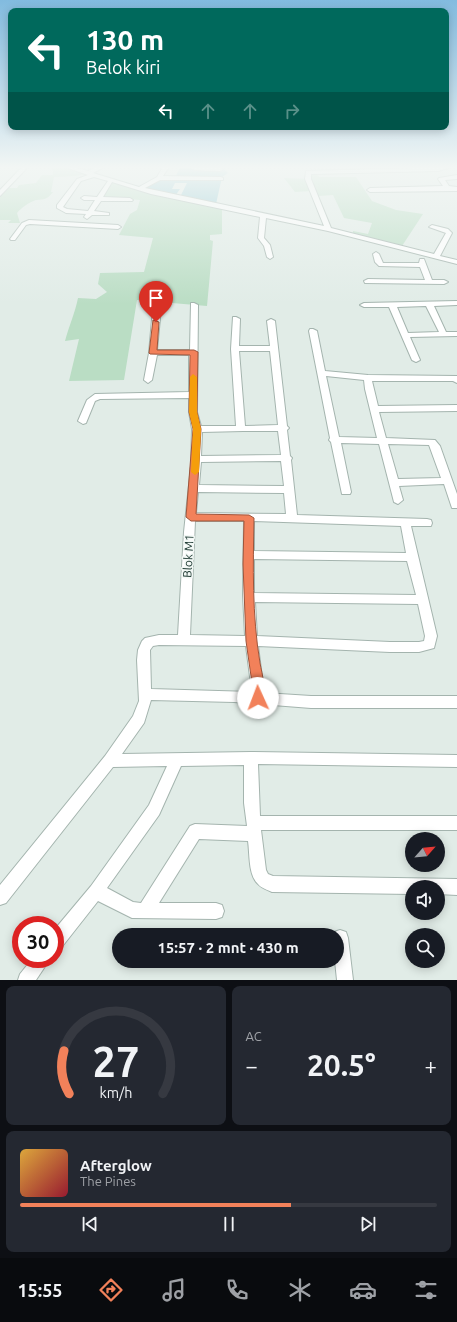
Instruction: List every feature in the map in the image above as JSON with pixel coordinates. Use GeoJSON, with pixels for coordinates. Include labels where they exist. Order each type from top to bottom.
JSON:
{"type":"FeatureCollection","features":[{"type":"Feature","properties":{"kind":"street"},"geometry":{"type":"LineString","coordinates":[[81,225],[89,213]]}},
{"type":"Feature","properties":{"kind":"street"},"geometry":{"type":"LineString","coordinates":[[96,213],[107,214]]}},
{"type":"Feature","properties":{"kind":"street"},"geometry":{"type":"LineString","coordinates":[[251,213],[328,229],[457,262]]}},
{"type":"Feature","properties":{"kind":"street"},"geometry":{"type":"LineString","coordinates":[[321,213],[328,229]]}},
{"type":"Feature","properties":{"kind":"street"},"geometry":{"type":"LineString","coordinates":[[263,215],[261,238],[267,245],[270,257]]}},
{"type":"Feature","properties":{"kind":"street"},"geometry":{"type":"LineString","coordinates":[[13,239],[24,224],[29,222],[118,227]]}},
{"type":"Feature","properties":{"kind":"street"},"geometry":{"type":"LineString","coordinates":[[432,227],[446,230],[449,233],[436,256]]}},
{"type":"Feature","properties":{"kind":"street"},"geometry":{"type":"LineString","coordinates":[[421,253],[423,265],[429,282]]}},
{"type":"Feature","properties":{"kind":"street"},"geometry":{"type":"LineString","coordinates":[[376,254],[380,265],[423,265]]}},
{"type":"Feature","properties":{"kind":"street"},"geometry":{"type":"LineString","coordinates":[[368,282],[444,282]]}},
{"type":"Feature","properties":{"kind":"street"},"geometry":{"type":"LineString","coordinates":[[364,304],[429,304],[457,302]]}},
{"type":"Feature","properties":{"kind":"street"},"geometry":{"type":"LineString","coordinates":[[392,304],[416,360]]}},
{"type":"Feature","properties":{"kind":"street"},"geometry":{"type":"LineString","coordinates":[[429,304],[444,335]]}},
{"type":"Feature","properties":{"kind":"street","name":"Blok M1"},"geometry":{"type":"LineString","coordinates":[[184,640],[197,429],[193,412],[194,305]]}},
{"type":"Feature","properties":{"kind":"street"},"geometry":{"type":"LineString","coordinates":[[148,380],[153,353],[157,308]]}},
{"type":"Feature","properties":{"kind":"street"},"geometry":{"type":"LineString","coordinates":[[236,319],[236,349],[241,429]]}},
{"type":"Feature","properties":{"kind":"street"},"geometry":{"type":"LineString","coordinates":[[271,321],[284,428],[292,518]]}},
{"type":"Feature","properties":{"kind":"street"},"geometry":{"type":"LineString","coordinates":[[313,331],[323,373],[324,391],[346,492]]}},
{"type":"Feature","properties":{"kind":"street"},"geometry":{"type":"LineString","coordinates":[[405,335],[457,334]]}},
{"type":"Feature","properties":{"kind":"street"},"geometry":{"type":"LineString","coordinates":[[236,349],[274,348]]}},
{"type":"Feature","properties":{"kind":"street"},"geometry":{"type":"LineString","coordinates":[[153,353],[194,352]]}},
{"type":"Feature","properties":{"kind":"street"},"geometry":{"type":"LineString","coordinates":[[323,373],[368,378],[457,379]]}},
{"type":"Feature","properties":{"kind":"street"},"geometry":{"type":"LineString","coordinates":[[368,378],[369,389],[398,500]]}},
{"type":"Feature","properties":{"kind":"street"},"geometry":{"type":"LineString","coordinates":[[83,420],[91,400],[94,397],[109,395],[193,395]]}},
{"type":"Feature","properties":{"kind":"street"},"geometry":{"type":"LineString","coordinates":[[374,409],[457,408]]}},
{"type":"Feature","properties":{"kind":"street"},"geometry":{"type":"LineString","coordinates":[[197,429],[284,428]]}},
{"type":"Feature","properties":{"kind":"street"},"geometry":{"type":"LineString","coordinates":[[334,440],[432,442],[435,446],[457,506]]}},
{"type":"Feature","properties":{"kind":"street"},"geometry":{"type":"LineString","coordinates":[[196,458],[287,458]]}},
{"type":"Feature","properties":{"kind":"street"},"geometry":{"type":"LineString","coordinates":[[393,483],[448,481]]}},
{"type":"Feature","properties":{"kind":"street"},"geometry":{"type":"LineString","coordinates":[[193,488],[290,490]]}},
{"type":"Feature","properties":{"kind":"street"},"geometry":{"type":"LineString","coordinates":[[191,517],[292,518],[427,523]]}},
{"type":"Feature","properties":{"kind":"street"},"geometry":{"type":"LineString","coordinates":[[249,518],[251,641],[258,683],[258,698]]}},
{"type":"Feature","properties":{"kind":"street"},"geometry":{"type":"LineString","coordinates":[[0,897],[110,761],[139,719],[143,712],[145,694],[143,660],[146,644],[152,640],[251,641],[390,647],[425,646],[430,644],[431,636],[405,522]]}},
{"type":"Feature","properties":{"kind":"street"},"geometry":{"type":"LineString","coordinates":[[249,555],[412,557]]}},
{"type":"Feature","properties":{"kind":"street"},"geometry":{"type":"LineString","coordinates":[[250,597],[422,600]]}},
{"type":"Feature","properties":{"kind":"street"},"geometry":{"type":"LineString","coordinates":[[145,694],[234,696],[311,702],[457,702]]}},
{"type":"Feature","properties":{"kind":"street"},"geometry":{"type":"LineString","coordinates":[[110,761],[251,758],[457,761]]}},
{"type":"Feature","properties":{"kind":"street"},"geometry":{"type":"LineString","coordinates":[[251,758],[251,803],[253,823],[457,823]]}},
{"type":"Feature","properties":{"kind":"street"},"geometry":{"type":"LineString","coordinates":[[64,931],[96,891],[154,810],[177,759]]}},
{"type":"Feature","properties":{"kind":"street"},"geometry":{"type":"LineString","coordinates":[[145,911],[195,831],[255,834],[259,872],[263,879],[272,884],[457,887]]}},
{"type":"Feature","properties":{"kind":"street"},"geometry":{"type":"LineString","coordinates":[[96,891],[132,910],[216,911]]}},
{"type":"Feature","properties":{"kind":"street"},"geometry":{"type":"LineString","coordinates":[[26,980],[35,968]]}},
{"type":"Feature","properties":{"kind":"street"},"geometry":{"type":"LineString","coordinates":[[344,968],[345,980]]}},
{"type":"Feature","properties":{"kind":"green space"},"geometry":{"type":"Polygon","coordinates":[[[0,213],[17,213],[20,223],[8,223],[11,220],[0,220],[0,213]]]}},
{"type":"Feature","properties":{"kind":"green space"},"geometry":{"type":"Polygon","coordinates":[[[132,213],[222,213],[222,234],[210,235],[210,240],[213,241],[207,306],[137,300],[124,380],[69,381],[79,339],[65,341],[78,298],[96,299],[107,292],[98,284],[100,273],[144,272],[153,238],[119,235],[130,214],[132,213]]]}},
{"type":"Feature","properties":{"kind":"green space"},"geometry":{"type":"Polygon","coordinates":[[[341,213],[423,214],[402,246],[353,233],[353,231],[368,234],[372,223],[344,218],[341,213]]]}},
{"type":"Feature","properties":{"kind":"slow traffic"},"geometry":{"type":"LineString","coordinates":[[193,377],[193,412],[197,429],[195,472]]}},
{"type":"Feature","properties":{"kind":"route"},"geometry":{"type":"LineString","coordinates":[[156,322],[153,353],[194,352],[193,412],[197,429],[196,466],[191,517],[249,518],[248,564],[251,641],[258,683],[258,698]]}}]}
